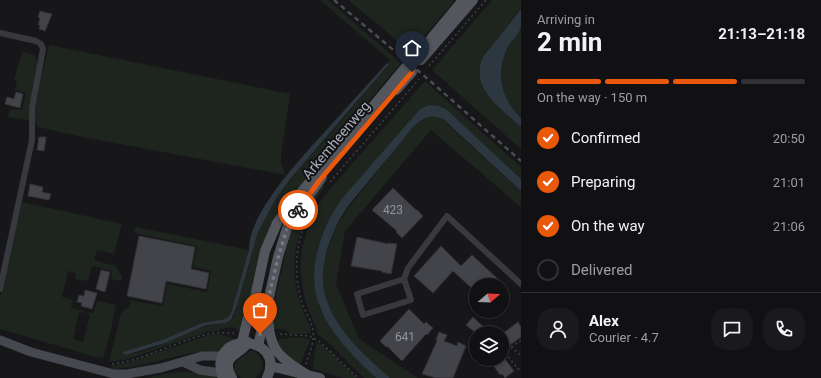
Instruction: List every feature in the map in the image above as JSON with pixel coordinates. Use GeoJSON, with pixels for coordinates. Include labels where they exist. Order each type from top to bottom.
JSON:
{"type":"FeatureCollection","features":[{"type":"Feature","properties":{"kind":"main road"},"geometry":{"type":"LineString","coordinates":[[422,61],[463,0]]}},
{"type":"Feature","properties":{"kind":"main road"},"geometry":{"type":"LineString","coordinates":[[422,61],[473,0]]}},
{"type":"Feature","properties":{"kind":"main road","name":"Arkemheenweg"},"geometry":{"type":"LineString","coordinates":[[250,344],[266,311],[278,258],[288,225],[319,181],[412,73]]}},
{"type":"Feature","properties":{"kind":"main road","name":"Arkemheenweg"},"geometry":{"type":"LineString","coordinates":[[250,344],[253,319],[252,311],[265,251],[277,223],[284,213],[412,73]]}},
{"type":"Feature","properties":{"kind":"main road"},"geometry":{"type":"LineString","coordinates":[[266,311],[270,337],[276,350],[285,360],[306,375]]}},
{"type":"Feature","properties":{"kind":"main road"},"geometry":{"type":"LineString","coordinates":[[0,340],[31,352],[114,374],[134,373],[183,362],[202,356],[223,356]]}},
{"type":"Feature","properties":{"kind":"main road"},"geometry":{"type":"LineString","coordinates":[[225,373],[232,356],[250,344]]}},
{"type":"Feature","properties":{"kind":"main road"},"geometry":{"type":"LineString","coordinates":[[225,373],[223,356],[230,348],[250,344],[267,354],[270,366],[267,378],[273,378]]}},
{"type":"Feature","properties":{"kind":"main road"},"geometry":{"type":"LineString","coordinates":[[183,362],[200,370],[225,373]]}},
{"type":"Feature","properties":{"kind":"main road"},"geometry":{"type":"LineString","coordinates":[[270,366],[320,378]]}},
{"type":"Feature","properties":{"kind":"street"},"geometry":{"type":"LineString","coordinates":[[0,33],[36,41],[43,46],[43,52],[32,108],[31,116],[33,134],[31,146],[0,289]]}},
{"type":"Feature","properties":{"kind":"street"},"geometry":{"type":"LineString","coordinates":[[404,279],[357,294],[363,315],[411,300],[404,279],[408,268],[447,216],[521,284]]}},
{"type":"Feature","properties":{"kind":"path"},"geometry":{"type":"LineString","coordinates":[[422,61],[486,0]]}},
{"type":"Feature","properties":{"kind":"path","name":"Arkemheenweg"},"geometry":{"type":"LineString","coordinates":[[327,186],[412,73]]}},
{"type":"Feature","properties":{"kind":"path"},"geometry":{"type":"LineString","coordinates":[[306,364],[313,337],[313,331],[305,313],[299,292],[296,270],[300,239],[306,219],[313,205]]}},
{"type":"Feature","properties":{"kind":"path"},"geometry":{"type":"LineString","coordinates":[[111,364],[132,360],[209,334],[234,333]]}},
{"type":"Feature","properties":{"kind":"path"},"geometry":{"type":"LineString","coordinates":[[279,334],[313,337],[325,346],[358,378]]}},
{"type":"Feature","properties":{"kind":"path"},"geometry":{"type":"LineString","coordinates":[[521,340],[507,350],[506,354],[518,369],[521,368]]}},
{"type":"Feature","properties":{"kind":"path"},"geometry":{"type":"LineString","coordinates":[[511,347],[521,355]]}},
{"type":"Feature","properties":{"kind":"shaded area"},"geometry":{"type":"Polygon","coordinates":[[[320,0],[328,0],[401,63],[309,171],[310,174],[285,207],[244,328],[241,331],[234,327],[220,329],[220,331],[207,332],[125,360],[109,362],[121,313],[129,307],[130,300],[163,306],[167,284],[207,292],[211,271],[193,267],[197,246],[134,233],[136,227],[249,250],[231,313],[228,317],[225,319],[202,323],[162,340],[123,352],[124,355],[156,347],[210,324],[227,322],[233,318],[258,232],[275,200],[290,179],[349,112],[390,60],[320,0]]]}},
{"type":"Feature","properties":{"kind":"shaded area"},"geometry":{"type":"Polygon","coordinates":[[[348,0],[455,0],[411,52],[348,0]]]}},
{"type":"Feature","properties":{"kind":"shaded area"},"geometry":{"type":"Polygon","coordinates":[[[492,0],[521,0],[521,9],[509,23],[488,95],[521,127],[521,149],[432,70],[492,0]]]}},
{"type":"Feature","properties":{"kind":"shaded area"},"geometry":{"type":"Polygon","coordinates":[[[521,9],[521,27],[518,34],[509,45],[502,65],[501,74],[504,93],[508,102],[521,118],[521,127],[496,105],[489,96],[480,78],[480,68],[483,57],[521,9]]]}},
{"type":"Feature","properties":{"kind":"shaded area"},"geometry":{"type":"Polygon","coordinates":[[[521,29],[521,118],[512,107],[506,96],[502,85],[501,74],[507,51],[521,29]]]}},
{"type":"Feature","properties":{"kind":"shaded area"},"geometry":{"type":"Polygon","coordinates":[[[49,45],[290,94],[281,155],[281,164],[286,175],[83,137],[38,127],[35,121],[36,101],[49,45]]]}},
{"type":"Feature","properties":{"kind":"shaded area"},"geometry":{"type":"Polygon","coordinates":[[[22,52],[35,55],[38,65],[29,120],[8,117],[10,109],[22,110],[26,93],[15,90],[17,81],[14,80],[22,52]]]}},
{"type":"Feature","properties":{"kind":"shaded area"},"geometry":{"type":"Polygon","coordinates":[[[387,63],[389,64],[290,179],[275,200],[258,232],[237,305],[231,320],[225,323],[206,325],[168,342],[126,355],[123,354],[123,352],[162,340],[202,323],[225,319],[228,317],[231,313],[249,250],[251,235],[268,201],[293,168],[387,63]]]}},
{"type":"Feature","properties":{"kind":"shaded area"},"geometry":{"type":"Polygon","coordinates":[[[425,81],[521,167],[521,179],[446,109],[436,106],[428,106],[421,109],[414,116],[337,207],[327,225],[318,247],[314,274],[320,309],[335,334],[346,348],[376,378],[364,378],[328,342],[318,335],[305,301],[300,270],[302,249],[310,221],[319,203],[425,81]]]}},
{"type":"Feature","properties":{"kind":"shaded area"},"geometry":{"type":"Polygon","coordinates":[[[429,105],[439,106],[446,109],[521,179],[521,191],[443,119],[434,116],[426,117],[413,127],[350,204],[341,217],[331,238],[323,271],[323,282],[328,304],[333,315],[347,335],[363,353],[390,378],[376,378],[344,345],[330,327],[320,307],[314,281],[316,255],[325,229],[341,200],[420,109],[429,105]]]}},
{"type":"Feature","properties":{"kind":"shaded area"},"geometry":{"type":"Polygon","coordinates":[[[434,115],[442,119],[521,191],[521,207],[431,130],[345,231],[336,284],[359,339],[418,378],[390,378],[360,350],[334,317],[324,292],[322,281],[323,270],[333,237],[340,221],[349,207],[413,127],[423,119],[434,115]]]}},
{"type":"Feature","properties":{"kind":"shaded area"},"geometry":{"type":"Polygon","coordinates":[[[323,184],[325,186],[308,213],[302,227],[295,255],[294,270],[296,286],[300,302],[311,331],[308,334],[289,334],[289,331],[272,329],[272,313],[292,225],[323,184]]]}},
{"type":"Feature","properties":{"kind":"shaded area"},"geometry":{"type":"Polygon","coordinates":[[[22,202],[122,224],[114,254],[97,250],[94,260],[115,266],[122,276],[121,281],[111,279],[112,271],[92,266],[88,281],[75,279],[76,273],[68,271],[62,297],[73,300],[71,308],[84,311],[83,313],[79,312],[73,339],[83,342],[90,315],[87,314],[87,312],[93,313],[97,301],[116,305],[103,359],[0,329],[0,298],[22,202]]]}},
{"type":"Feature","properties":{"kind":"shaded area"},"geometry":{"type":"Polygon","coordinates":[[[220,334],[236,339],[222,350],[215,352],[190,353],[133,367],[113,369],[111,366],[133,361],[209,335],[220,334]]]}},
{"type":"Feature","properties":{"kind":"shaded area"},"geometry":{"type":"Polygon","coordinates":[[[289,337],[310,339],[300,366],[289,359],[275,340],[289,337]]]}},
{"type":"Feature","properties":{"kind":"shaded area"},"geometry":{"type":"Polygon","coordinates":[[[317,342],[327,349],[356,378],[344,378],[313,369],[317,342]]]}},
{"type":"Feature","properties":{"kind":"shaded area"},"geometry":{"type":"Polygon","coordinates":[[[251,350],[257,353],[260,357],[263,369],[256,378],[241,378],[236,373],[234,365],[251,350]]]}},
{"type":"Feature","properties":{"kind":"shaded area"},"geometry":{"type":"Polygon","coordinates":[[[200,372],[218,378],[146,378],[167,373],[200,372]]]}},
{"type":"Feature","properties":{"kind":"building"},"geometry":{"type":"Polygon","coordinates":[[[40,11],[52,14],[45,31],[39,29],[40,25],[38,25],[40,11]]]}},
{"type":"Feature","properties":{"kind":"building"},"geometry":{"type":"Polygon","coordinates":[[[16,92],[23,94],[20,108],[5,104],[7,97],[14,99],[16,92]]]}},
{"type":"Feature","properties":{"kind":"building"},"geometry":{"type":"Polygon","coordinates":[[[39,137],[46,137],[44,151],[37,150],[39,137]]]}},
{"type":"Feature","properties":{"kind":"building"},"geometry":{"type":"Polygon","coordinates":[[[30,184],[43,187],[42,192],[51,194],[49,200],[28,196],[30,184]]]}},
{"type":"Feature","properties":{"kind":"building"},"geometry":{"type":"Polygon","coordinates":[[[393,188],[423,216],[402,238],[396,232],[397,231],[372,210],[393,188]]]}},
{"type":"Feature","properties":{"kind":"building"},"geometry":{"type":"Polygon","coordinates":[[[139,236],[195,247],[191,269],[209,273],[206,289],[166,281],[162,303],[127,296],[139,236]]]}},
{"type":"Feature","properties":{"kind":"building"},"geometry":{"type":"Polygon","coordinates":[[[357,237],[388,244],[397,244],[391,274],[351,266],[357,237]]]}},
{"type":"Feature","properties":{"kind":"building"},"geometry":{"type":"Polygon","coordinates":[[[441,246],[461,266],[472,255],[497,278],[469,278],[469,286],[453,271],[433,293],[414,276],[441,246]]]}},
{"type":"Feature","properties":{"kind":"building"},"geometry":{"type":"Polygon","coordinates":[[[101,270],[110,272],[105,292],[96,289],[101,270]]]}},
{"type":"Feature","properties":{"kind":"building"},"geometry":{"type":"Polygon","coordinates":[[[85,290],[97,293],[92,309],[81,306],[82,303],[77,302],[79,295],[84,296],[85,290]]]}},
{"type":"Feature","properties":{"kind":"building"},"geometry":{"type":"Polygon","coordinates":[[[409,309],[424,324],[426,322],[433,328],[402,361],[380,341],[409,309]]]}},
{"type":"Feature","properties":{"kind":"building"},"geometry":{"type":"Polygon","coordinates":[[[472,318],[474,318],[483,326],[469,326],[469,327],[466,325],[472,318]]]}},
{"type":"Feature","properties":{"kind":"building"},"geometry":{"type":"Polygon","coordinates":[[[518,322],[521,327],[521,337],[509,346],[509,329],[518,322]]]}},
{"type":"Feature","properties":{"kind":"building"},"geometry":{"type":"Polygon","coordinates":[[[439,332],[447,335],[444,341],[457,346],[458,342],[466,346],[453,378],[436,378],[422,374],[437,341],[439,332]]]}},
{"type":"Feature","properties":{"kind":"building"},"geometry":{"type":"Polygon","coordinates":[[[509,364],[514,371],[505,378],[502,374],[500,375],[494,366],[509,366],[509,364]]]}},
{"type":"Feature","properties":{"kind":"tunnel"},"geometry":{"type":"LineString","coordinates":[[405,68],[416,56]]}},
{"type":"Feature","properties":{"kind":"railway"},"geometry":{"type":"LineString","coordinates":[[334,0],[429,80],[521,161]]}},
{"type":"Feature","properties":{"kind":"way so far"},"geometry":{"type":"LineString","coordinates":[[260,334],[278,258],[288,225],[298,210]]}},
{"type":"Feature","properties":{"kind":"route"},"geometry":{"type":"LineString","coordinates":[[298,210],[319,181],[412,72]]}}]}
